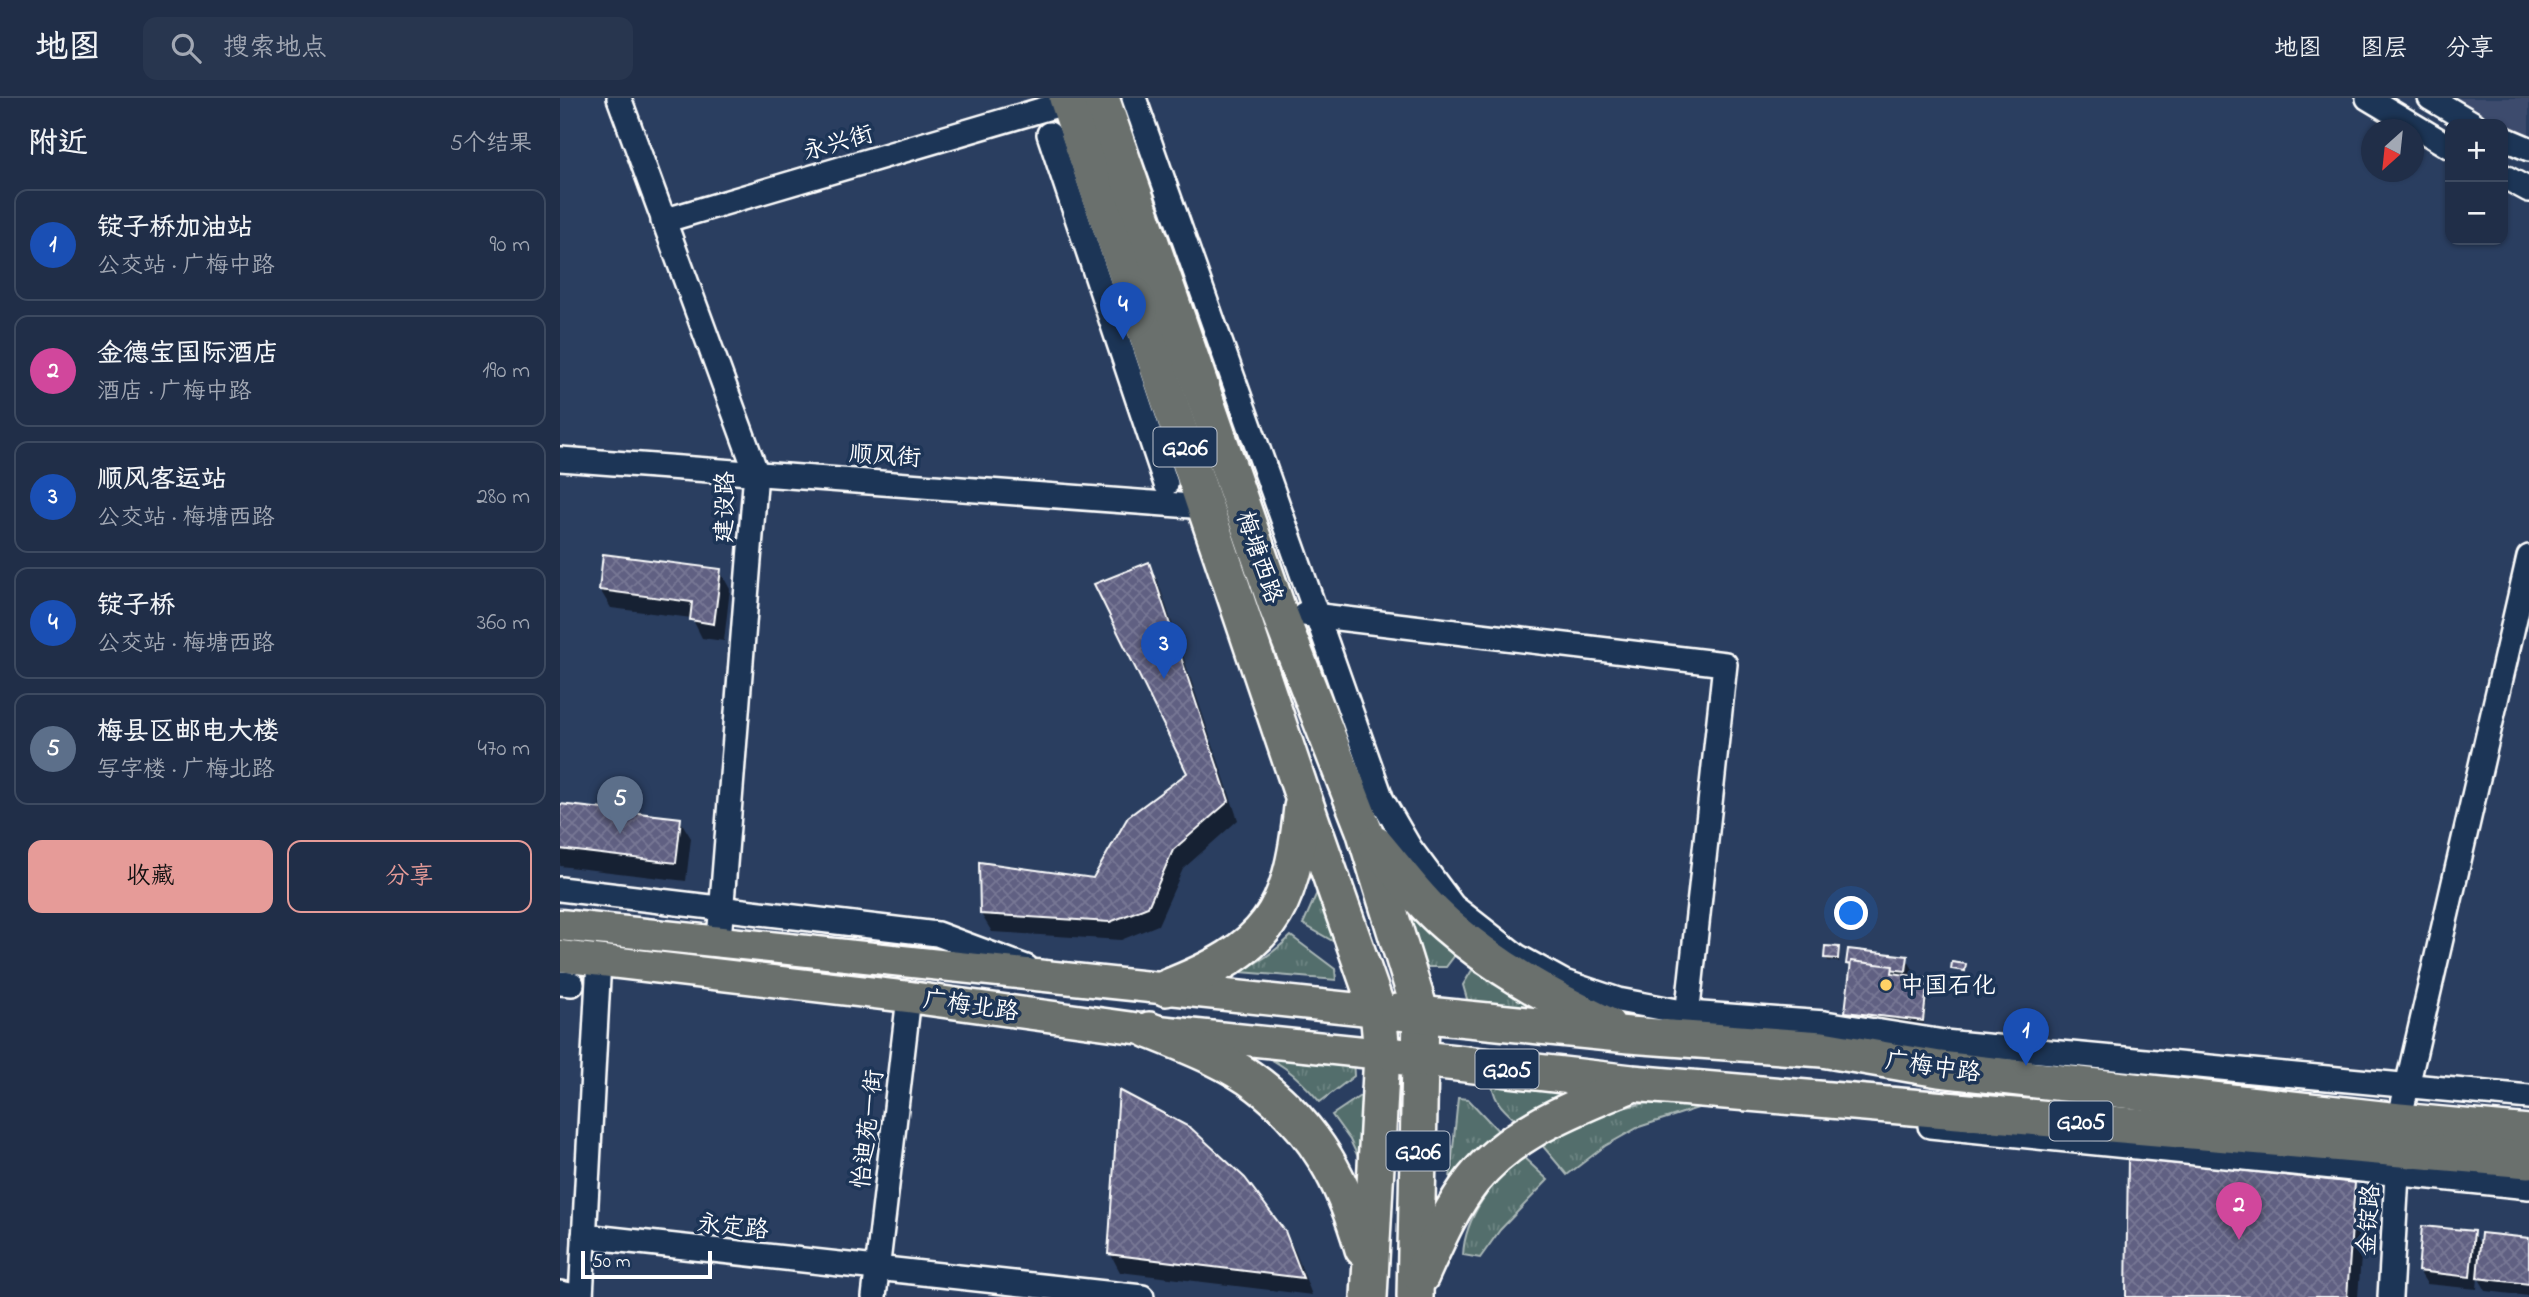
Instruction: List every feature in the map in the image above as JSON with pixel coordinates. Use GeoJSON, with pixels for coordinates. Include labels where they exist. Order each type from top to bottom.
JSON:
{"type":"FeatureCollection","features":[{"type":"Feature","properties":{"kind":"highway","name":"梅塘西路"},"geometry":{"type":"LineString","coordinates":[[1078,99],[1205,507],[1377,1010]]}},
{"type":"Feature","properties":{"kind":"highway","name":"梅塘西路"},"geometry":{"type":"LineString","coordinates":[[1078,99],[1364,830],[1421,1014]]}},
{"type":"Feature","properties":{"kind":"highway"},"geometry":{"type":"LineString","coordinates":[[1166,988],[1203,974],[1226,961],[1252,943],[1267,926],[1290,879],[1297,850],[1303,796]]}},
{"type":"Feature","properties":{"kind":"highway"},"geometry":{"type":"LineString","coordinates":[[1364,830],[1445,924],[1491,960],[1556,1001],[1629,1035]]}},
{"type":"Feature","properties":{"kind":"highway","name":"广梅中路"},"geometry":{"type":"LineString","coordinates":[[1377,1010],[1629,1035],[1686,1027],[2529,1160]]}},
{"type":"Feature","properties":{"kind":"highway","name":"G206"},"geometry":{"type":"LineString","coordinates":[[1369,1284],[1382,1054],[1377,1010]]}},
{"type":"Feature","properties":{"kind":"highway","name":"G206"},"geometry":{"type":"LineString","coordinates":[[1415,1292],[1421,1014]]}},
{"type":"Feature","properties":{"kind":"highway"},"geometry":{"type":"LineString","coordinates":[[1549,1073],[1555,1028]]}},
{"type":"Feature","properties":{"kind":"highway"},"geometry":{"type":"LineString","coordinates":[[1149,1030],[1210,1055],[1259,1084],[1300,1124],[1331,1165],[1353,1213],[1369,1284]]}},
{"type":"Feature","properties":{"kind":"highway","name":"广梅中路"},"geometry":{"type":"LineString","coordinates":[[1382,1054],[1632,1083],[1842,1101],[2403,1141],[2529,1133]]}},
{"type":"Feature","properties":{"kind":"highway"},"geometry":{"type":"LineString","coordinates":[[1415,1292],[1448,1220],[1466,1190],[1505,1148],[1540,1124],[1632,1083]]}},
{"type":"Feature","properties":{"kind":"main road","name":"广梅北路"},"geometry":{"type":"LineString","coordinates":[[560,925],[719,940],[1058,979],[1377,1010]]}},
{"type":"Feature","properties":{"kind":"main road","name":"广梅北路"},"geometry":{"type":"LineString","coordinates":[[560,956],[909,997],[1149,1030],[1382,1054]]}},
{"type":"Feature","properties":{"kind":"street","name":"建设路"},"geometry":{"type":"LineString","coordinates":[[619,98],[756,472],[719,940]]}},
{"type":"Feature","properties":{"kind":"street"},"geometry":{"type":"LineString","coordinates":[[1135,98],[1382,800],[1410,848],[1453,906],[1517,956],[1564,982],[1686,1027],[1825,1023],[1944,1042],[2529,1097]]}},
{"type":"Feature","properties":{"kind":"street"},"geometry":{"type":"LineString","coordinates":[[2368,98],[2445,144]]}},
{"type":"Feature","properties":{"kind":"street"},"geometry":{"type":"LineString","coordinates":[[2430,98],[2466,119]]}},
{"type":"Feature","properties":{"kind":"street","name":"永兴街"},"geometry":{"type":"LineString","coordinates":[[663,222],[1078,99]]}},
{"type":"Feature","properties":{"kind":"street"},"geometry":{"type":"LineString","coordinates":[[1049,134],[1166,484]]}},
{"type":"Feature","properties":{"kind":"street"},"geometry":{"type":"LineString","coordinates":[[2508,140],[2529,149]]}},
{"type":"Feature","properties":{"kind":"street"},"geometry":{"type":"LineString","coordinates":[[2508,179],[2529,190]]}},
{"type":"Feature","properties":{"kind":"street","name":"顺风街"},"geometry":{"type":"LineString","coordinates":[[560,458],[1205,507]]}},
{"type":"Feature","properties":{"kind":"street"},"geometry":{"type":"LineString","coordinates":[[2415,1087],[2529,557]]}},
{"type":"Feature","properties":{"kind":"street"},"geometry":{"type":"LineString","coordinates":[[1278,610],[1317,617],[1725,664],[1686,1027]]}},
{"type":"Feature","properties":{"kind":"street"},"geometry":{"type":"LineString","coordinates":[[2415,1087],[2529,622]]}},
{"type":"Feature","properties":{"kind":"street"},"geometry":{"type":"LineString","coordinates":[[560,889],[937,934],[1058,979]]}},
{"type":"Feature","properties":{"kind":"street"},"geometry":{"type":"LineString","coordinates":[[560,1293],[581,1297],[599,960]]}},
{"type":"Feature","properties":{"kind":"street","name":"怡迪苑一街"},"geometry":{"type":"LineString","coordinates":[[874,1297],[909,997]]}},
{"type":"Feature","properties":{"kind":"street","name":"金锭路"},"geometry":{"type":"LineString","coordinates":[[2390,1297],[2403,1141],[2415,1087]]}},
{"type":"Feature","properties":{"kind":"street"},"geometry":{"type":"LineString","coordinates":[[2403,1141],[2529,1188]]}},
{"type":"Feature","properties":{"kind":"street","name":"永定路"},"geometry":{"type":"LineString","coordinates":[[584,1236],[1142,1297]]}},
{"type":"Feature","properties":{"kind":"shaded area"},"geometry":{"type":"Polygon","coordinates":[[[2457,98],[2529,98],[2529,138],[2508,127],[2508,119],[2494,119],[2457,98]]]}},
{"type":"Feature","properties":{"kind":"green space"},"geometry":{"type":"Polygon","coordinates":[[[1319,888],[1343,947],[1303,924],[1319,888]]]}},
{"type":"Feature","properties":{"kind":"green space"},"geometry":{"type":"Polygon","coordinates":[[[1395,894],[1455,955],[1446,967],[1424,967],[1395,894]]]}},
{"type":"Feature","properties":{"kind":"green space"},"geometry":{"type":"Polygon","coordinates":[[[1291,936],[1335,969],[1336,980],[1228,971],[1246,967],[1262,959],[1291,936]]]}},
{"type":"Feature","properties":{"kind":"green space"},"geometry":{"type":"Polygon","coordinates":[[[1472,970],[1556,1016],[1469,1006],[1463,985],[1472,970]]]}},
{"type":"Feature","properties":{"kind":"green space"},"geometry":{"type":"Polygon","coordinates":[[[1243,1045],[1353,1058],[1354,1076],[1320,1102],[1285,1068],[1243,1045]]]}},
{"type":"Feature","properties":{"kind":"green space"},"geometry":{"type":"Polygon","coordinates":[[[1491,1075],[1605,1086],[1522,1126],[1496,1099],[1491,1075]]]}},
{"type":"Feature","properties":{"kind":"green space"},"geometry":{"type":"Polygon","coordinates":[[[1369,1090],[1359,1159],[1350,1140],[1332,1115],[1369,1090]]]}},
{"type":"Feature","properties":{"kind":"green space"},"geometry":{"type":"Polygon","coordinates":[[[1458,1098],[1468,1099],[1506,1139],[1447,1209],[1458,1098]]]}},
{"type":"Feature","properties":{"kind":"green space"},"geometry":{"type":"Polygon","coordinates":[[[1667,1099],[1689,1101],[1701,1107],[1639,1127],[1605,1146],[1567,1175],[1541,1144],[1571,1125],[1616,1109],[1667,1099]]]}},
{"type":"Feature","properties":{"kind":"green space"},"geometry":{"type":"Polygon","coordinates":[[[1521,1155],[1548,1180],[1500,1230],[1480,1258],[1463,1255],[1469,1226],[1482,1200],[1500,1176],[1521,1155]]]}},
{"type":"Feature","properties":{"kind":"building"},"geometry":{"type":"Polygon","coordinates":[[[603,554],[721,569],[714,624],[690,620],[692,602],[599,590],[603,554]]]}},
{"type":"Feature","properties":{"kind":"building"},"geometry":{"type":"Polygon","coordinates":[[[1149,562],[1229,801],[1173,850],[1148,907],[1110,922],[980,914],[979,862],[1093,878],[1128,817],[1187,773],[1094,584],[1149,562]]]}},
{"type":"Feature","properties":{"kind":"building"},"geometry":{"type":"Polygon","coordinates":[[[560,804],[681,818],[676,863],[560,849],[560,804]]]}},
{"type":"Feature","properties":{"kind":"building"},"geometry":{"type":"Polygon","coordinates":[[[1825,946],[1839,947],[1838,959],[1824,958],[1825,946]]]}},
{"type":"Feature","properties":{"kind":"building"},"geometry":{"type":"Polygon","coordinates":[[[1848,949],[1908,956],[1906,971],[1846,964],[1848,949]]]}},
{"type":"Feature","properties":{"kind":"building"},"geometry":{"type":"Polygon","coordinates":[[[1851,961],[1893,966],[1892,973],[1928,978],[1923,1021],[1845,1012],[1851,961]]]}},
{"type":"Feature","properties":{"kind":"building"},"geometry":{"type":"Polygon","coordinates":[[[1952,962],[1966,964],[1965,971],[1951,969],[1952,962]]]}},
{"type":"Feature","properties":{"kind":"building"},"geometry":{"type":"Polygon","coordinates":[[[1119,1090],[1191,1128],[1245,1178],[1285,1231],[1303,1278],[1108,1254],[1119,1090]]]}},
{"type":"Feature","properties":{"kind":"building"},"geometry":{"type":"Polygon","coordinates":[[[2128,1157],[2355,1183],[2347,1297],[2126,1297],[2128,1157]]]}},
{"type":"Feature","properties":{"kind":"building"},"geometry":{"type":"Polygon","coordinates":[[[2422,1226],[2474,1231],[2470,1277],[2418,1271],[2422,1226]]]}},
{"type":"Feature","properties":{"kind":"building"},"geometry":{"type":"Polygon","coordinates":[[[2481,1233],[2529,1238],[2529,1284],[2477,1278],[2481,1233]]]}},
{"type":"Feature","properties":{"kind":"place","name":"锭子桥"},"geometry":{"type":"Point","coordinates":[1123,340]}},
{"type":"Feature","properties":{"kind":"place","name":"顺风客运站"},"geometry":{"type":"Point","coordinates":[1164,679]}},
{"type":"Feature","properties":{"kind":"place","name":"梅县区邮电大楼"},"geometry":{"type":"Point","coordinates":[620,834]}},
{"type":"Feature","properties":{"kind":"place","name":"中国石化"},"geometry":{"type":"Point","coordinates":[1886,985]}},
{"type":"Feature","properties":{"kind":"place","name":"锭子桥加油站"},"geometry":{"type":"Point","coordinates":[2026,1066]}},
{"type":"Feature","properties":{"kind":"place","name":"金德宝国际酒店"},"geometry":{"type":"Point","coordinates":[2239,1240]}}]}
